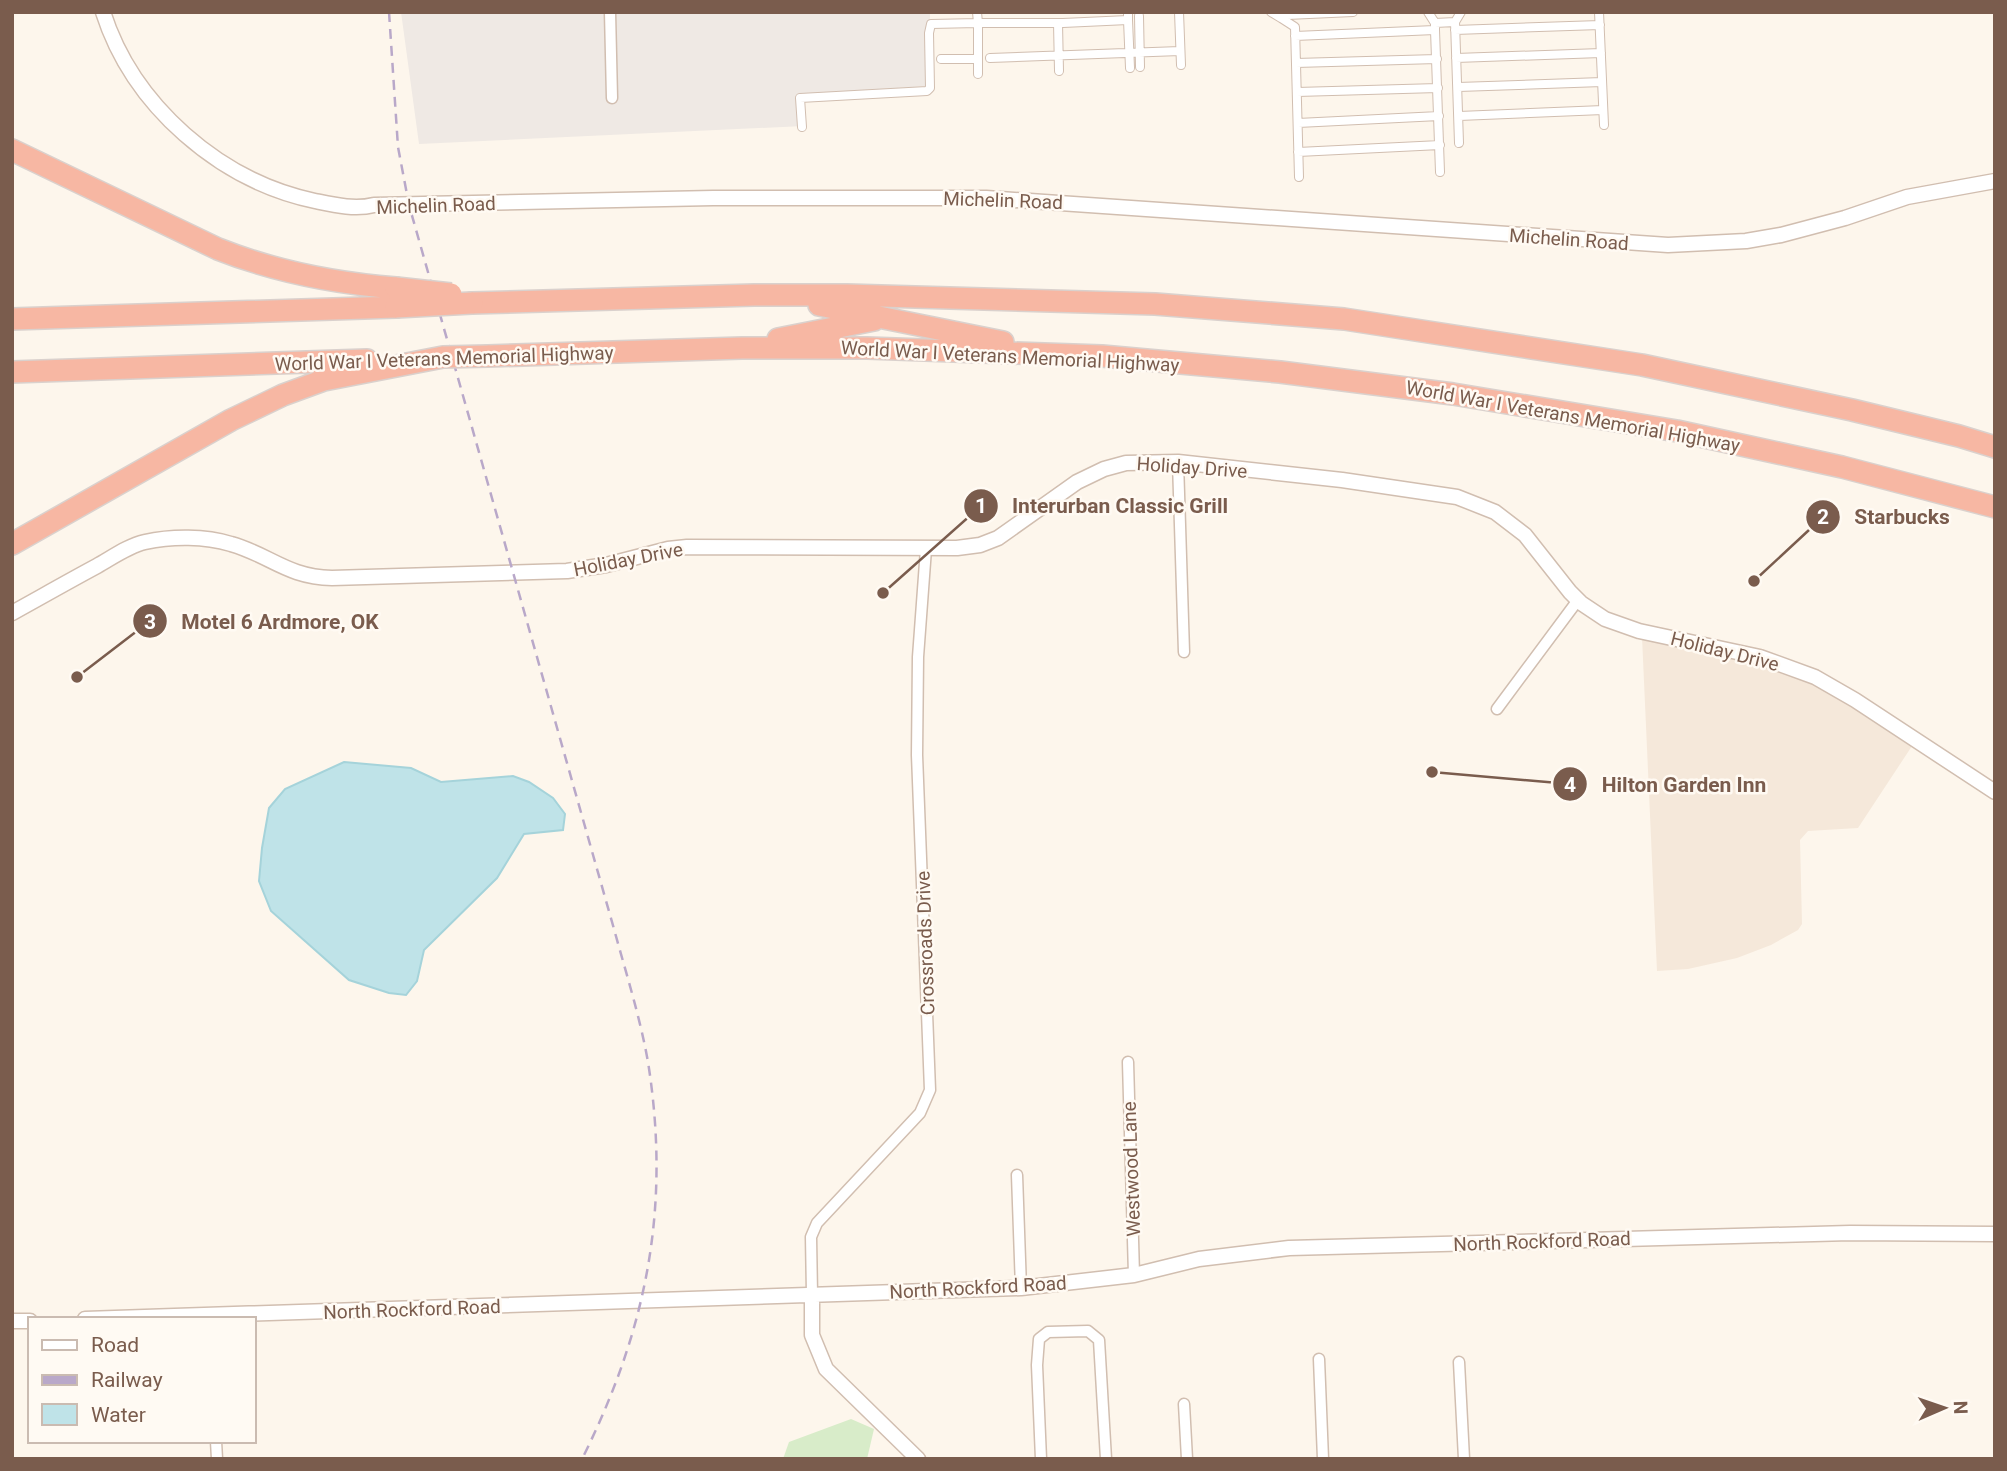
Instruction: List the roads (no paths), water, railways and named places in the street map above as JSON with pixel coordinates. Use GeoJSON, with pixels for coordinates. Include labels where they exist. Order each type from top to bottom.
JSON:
{"type":"FeatureCollection","features":[{"type":"Feature","properties":{"kind":"highway"},"geometry":{"type":"LineString","coordinates":[[12,150],[196,239],[251,262],[359,285],[396,297]]}},
{"type":"Feature","properties":{"kind":"highway"},"geometry":{"type":"LineString","coordinates":[[754,295],[994,340],[1102,356]]}},
{"type":"Feature","properties":{"kind":"highway"},"geometry":{"type":"LineString","coordinates":[[12,319],[396,297],[500,302],[754,295],[873,296],[1155,304],[1344,319],[1567,352],[1743,385],[1995,447]]}},
{"type":"Feature","properties":{"kind":"highway"},"geometry":{"type":"LineString","coordinates":[[742,348],[885,318],[988,306],[1078,302]]}},
{"type":"Feature","properties":{"kind":"highway","name":"World War I Veterans Memorial Highway"},"geometry":{"type":"LineString","coordinates":[[12,372],[414,361],[443,357],[742,348],[867,348],[1102,356],[1363,382],[1580,414],[1783,453],[1995,507]]}},
{"type":"Feature","properties":{"kind":"highway"},"geometry":{"type":"LineString","coordinates":[[12,544],[231,420],[283,395],[346,375],[414,361]]}},
{"type":"Feature","properties":{"kind":"street","name":"Michelin Road"},"geometry":{"type":"LineString","coordinates":[[103,12],[118,49],[149,96],[170,120],[204,151],[252,179],[285,193],[365,208],[374,205],[713,198],[986,198],[1668,246],[1746,242],[1782,235],[1908,198],[1995,183]]}},
{"type":"Feature","properties":{"kind":"street"},"geometry":{"type":"LineString","coordinates":[[610,12],[612,98]]}},
{"type":"Feature","properties":{"kind":"street"},"geometry":{"type":"LineString","coordinates":[[977,12],[978,74]]}},
{"type":"Feature","properties":{"kind":"street"},"geometry":{"type":"LineString","coordinates":[[1179,12],[1181,65]]}},
{"type":"Feature","properties":{"kind":"street"},"geometry":{"type":"LineString","coordinates":[[1270,12],[1295,27],[1299,177]]}},
{"type":"Feature","properties":{"kind":"street"},"geometry":{"type":"LineString","coordinates":[[1281,18],[1287,15],[1353,12]]}},
{"type":"Feature","properties":{"kind":"street"},"geometry":{"type":"LineString","coordinates":[[1428,12],[1435,26],[1440,172]]}},
{"type":"Feature","properties":{"kind":"street"},"geometry":{"type":"LineString","coordinates":[[1459,143],[1455,26],[1461,12]]}},
{"type":"Feature","properties":{"kind":"street"},"geometry":{"type":"LineString","coordinates":[[1599,12],[1604,125]]}},
{"type":"Feature","properties":{"kind":"street"},"geometry":{"type":"LineString","coordinates":[[802,127],[800,98],[928,91],[931,24],[1058,23],[1128,16],[1130,68]]}},
{"type":"Feature","properties":{"kind":"street"},"geometry":{"type":"LineString","coordinates":[[1139,16],[1140,67]]}},
{"type":"Feature","properties":{"kind":"street"},"geometry":{"type":"LineString","coordinates":[[1058,23],[1059,71]]}},
{"type":"Feature","properties":{"kind":"street"},"geometry":{"type":"LineString","coordinates":[[1295,36],[1435,26],[1600,25]]}},
{"type":"Feature","properties":{"kind":"street"},"geometry":{"type":"LineString","coordinates":[[990,58],[1180,51]]}},
{"type":"Feature","properties":{"kind":"street"},"geometry":{"type":"LineString","coordinates":[[1456,58],[1601,53]]}},
{"type":"Feature","properties":{"kind":"street"},"geometry":{"type":"LineString","coordinates":[[941,60],[978,59]]}},
{"type":"Feature","properties":{"kind":"street"},"geometry":{"type":"LineString","coordinates":[[1296,63],[1437,59]]}},
{"type":"Feature","properties":{"kind":"street"},"geometry":{"type":"LineString","coordinates":[[1458,87],[1602,82]]}},
{"type":"Feature","properties":{"kind":"street"},"geometry":{"type":"LineString","coordinates":[[1297,92],[1438,88]]}},
{"type":"Feature","properties":{"kind":"street"},"geometry":{"type":"LineString","coordinates":[[1459,116],[1603,110]]}},
{"type":"Feature","properties":{"kind":"street"},"geometry":{"type":"LineString","coordinates":[[1298,123],[1439,116]]}},
{"type":"Feature","properties":{"kind":"street"},"geometry":{"type":"LineString","coordinates":[[1298,152],[1440,145]]}},
{"type":"Feature","properties":{"kind":"street","name":"Holiday Drive"},"geometry":{"type":"LineString","coordinates":[[12,613],[130,548],[159,540],[199,539],[229,543],[283,568],[327,578],[567,571],[687,547],[957,548],[980,545],[998,538],[1077,482],[1114,466],[1140,462],[1178,462],[1420,491],[1476,503],[1494,512],[1525,535],[1578,600],[1605,619],[1639,631],[1756,656],[1815,677],[1855,700],[1995,792]]}},
{"type":"Feature","properties":{"kind":"street"},"geometry":{"type":"LineString","coordinates":[[1178,462],[1184,652]]}},
{"type":"Feature","properties":{"kind":"street","name":"Crossroads Drive"},"geometry":{"type":"LineString","coordinates":[[812,1294],[811,1237],[817,1223],[920,1113],[930,1090],[917,744],[918,657],[926,549]]}},
{"type":"Feature","properties":{"kind":"street"},"geometry":{"type":"LineString","coordinates":[[1497,709],[1578,600]]}},
{"type":"Feature","properties":{"kind":"street","name":"Westwood Lane"},"geometry":{"type":"LineString","coordinates":[[1128,1062],[1134,1275]]}},
{"type":"Feature","properties":{"kind":"street"},"geometry":{"type":"LineString","coordinates":[[1017,1175],[1020,1289]]}},
{"type":"Feature","properties":{"kind":"street","name":"North Rockford Road"},"geometry":{"type":"LineString","coordinates":[[184,1317],[1020,1289],[1134,1275],[1199,1259],[1289,1248],[1850,1233],[1995,1234]]}},
{"type":"Feature","properties":{"kind":"street"},"geometry":{"type":"LineString","coordinates":[[812,1294],[812,1335],[826,1369],[919,1459]]}},
{"type":"Feature","properties":{"kind":"street"},"geometry":{"type":"LineString","coordinates":[[1041,1459],[1037,1365],[1040,1339],[1048,1332],[1088,1331],[1099,1340],[1106,1459]]}},
{"type":"Feature","properties":{"kind":"street"},"geometry":{"type":"LineString","coordinates":[[1319,1359],[1323,1459]]}},
{"type":"Feature","properties":{"kind":"street"},"geometry":{"type":"LineString","coordinates":[[1459,1362],[1464,1459]]}},
{"type":"Feature","properties":{"kind":"street"},"geometry":{"type":"LineString","coordinates":[[1184,1404],[1186,1459]]}},
{"type":"Feature","properties":{"kind":"water"},"geometry":{"type":"Polygon","coordinates":[[[344,762],[411,768],[441,782],[513,776],[529,782],[553,798],[565,814],[563,830],[524,834],[497,878],[424,950],[417,981],[406,995],[389,993],[349,980],[271,911],[259,881],[269,808],[285,789],[344,762]]]}},
{"type":"Feature","properties":{"kind":"railway"},"geometry":{"type":"LineString","coordinates":[[389,12],[398,147],[409,205],[628,979],[648,1062],[657,1167],[648,1266],[638,1314],[623,1363],[582,1459]]}},
{"type":"Feature","properties":{"kind":"place","name":"Starbucks"},"geometry":{"type":"Point","coordinates":[1754,581]}},
{"type":"Feature","properties":{"kind":"place","name":"Interurban Classic Grill"},"geometry":{"type":"Point","coordinates":[883,593]}},
{"type":"Feature","properties":{"kind":"place","name":"Motel 6 Ardmore, OK"},"geometry":{"type":"Point","coordinates":[77,677]}},
{"type":"Feature","properties":{"kind":"place","name":"Hilton Garden Inn"},"geometry":{"type":"Point","coordinates":[1432,772]}}]}
